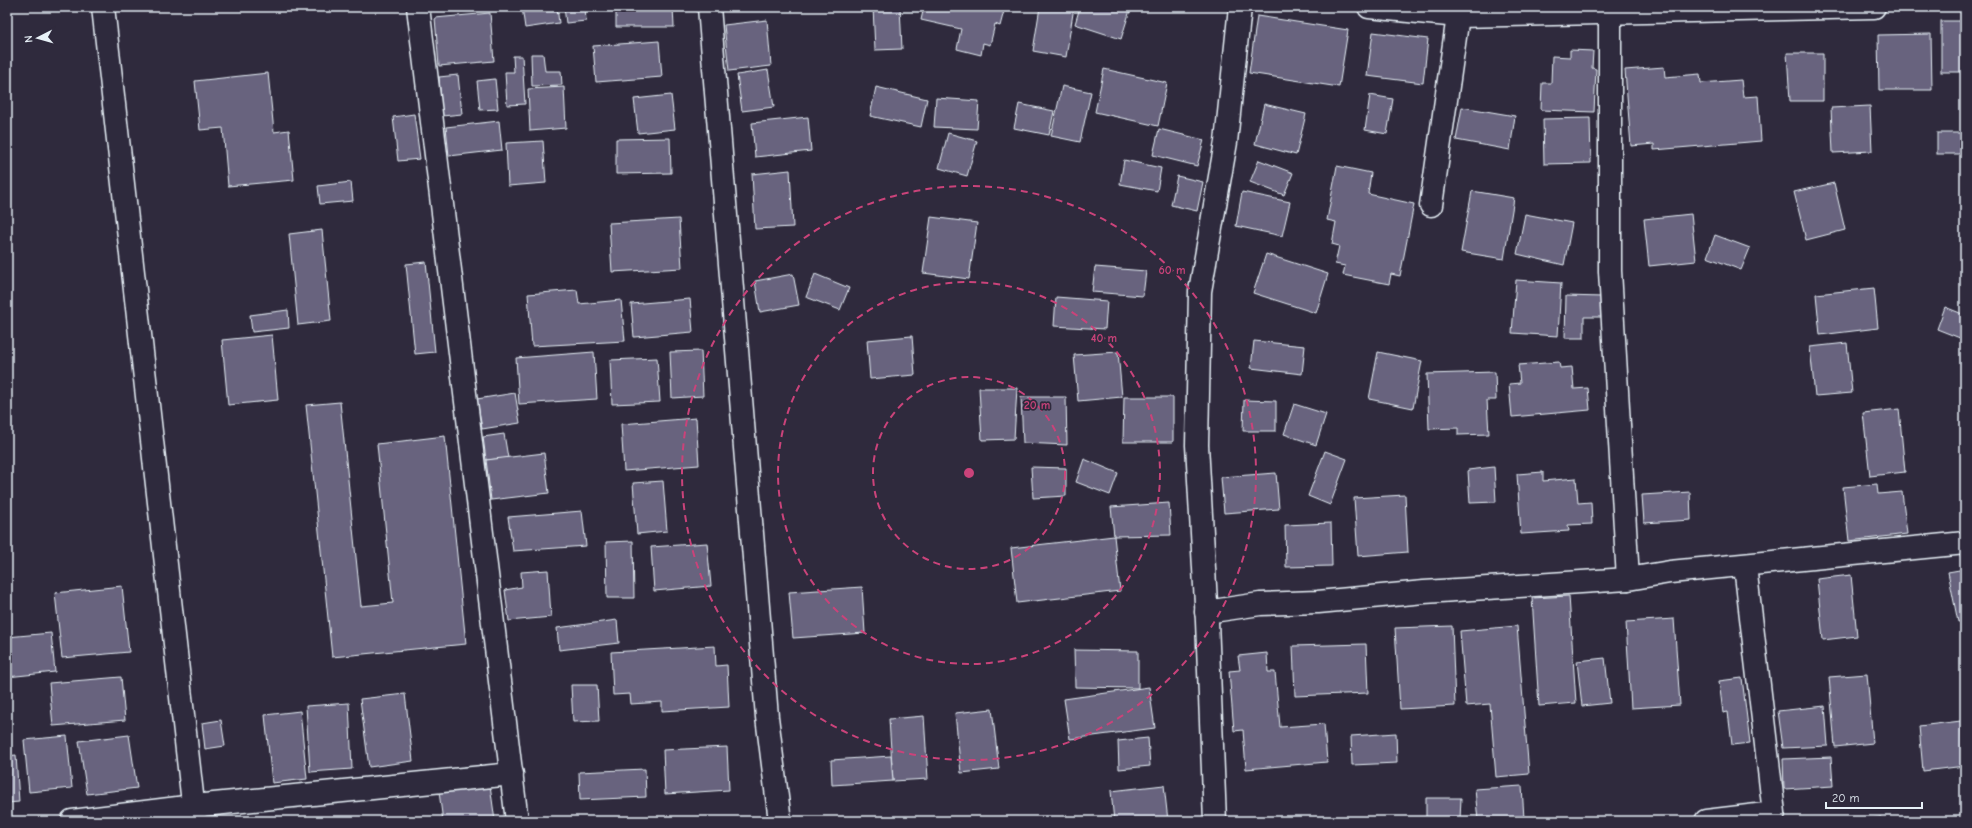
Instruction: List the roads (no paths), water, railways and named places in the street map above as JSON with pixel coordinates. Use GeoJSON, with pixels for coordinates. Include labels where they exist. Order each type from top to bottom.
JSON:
{"type":"FeatureCollection","features":[{"type":"Feature","properties":{"kind":"street"},"geometry":{"type":"LineString","coordinates":[[103,7],[195,814]]}},
{"type":"Feature","properties":{"kind":"street"},"geometry":{"type":"LineString","coordinates":[[418,7],[517,821]]}},
{"type":"Feature","properties":{"kind":"street"},"geometry":{"type":"LineString","coordinates":[[710,7],[766,708],[780,821]]}},
{"type":"Feature","properties":{"kind":"street"},"geometry":{"type":"LineString","coordinates":[[1215,821],[1197,445],[1200,291],[1226,142],[1240,7]]}},
{"type":"Feature","properties":{"kind":"street"},"geometry":{"type":"LineString","coordinates":[[1369,7],[1458,16],[1486,11],[1610,14],[1874,7]]}},
{"type":"Feature","properties":{"kind":"street"},"geometry":{"type":"LineString","coordinates":[[1610,14],[1610,271],[1628,579]]}},
{"type":"Feature","properties":{"kind":"street"},"geometry":{"type":"LineString","coordinates":[[1431,205],[1458,16]]}},
{"type":"Feature","properties":{"kind":"street"},"geometry":{"type":"LineString","coordinates":[[1206,612],[1260,604],[1318,602],[1424,592],[1628,579],[1670,572],[1745,566],[1965,543]]}},
{"type":"Feature","properties":{"kind":"street"},"geometry":{"type":"LineString","coordinates":[[1706,821],[1774,813],[1745,566]]}},
{"type":"Feature","properties":{"kind":"street"},"geometry":{"type":"LineString","coordinates":[[72,821],[195,814],[512,774]]}}]}
